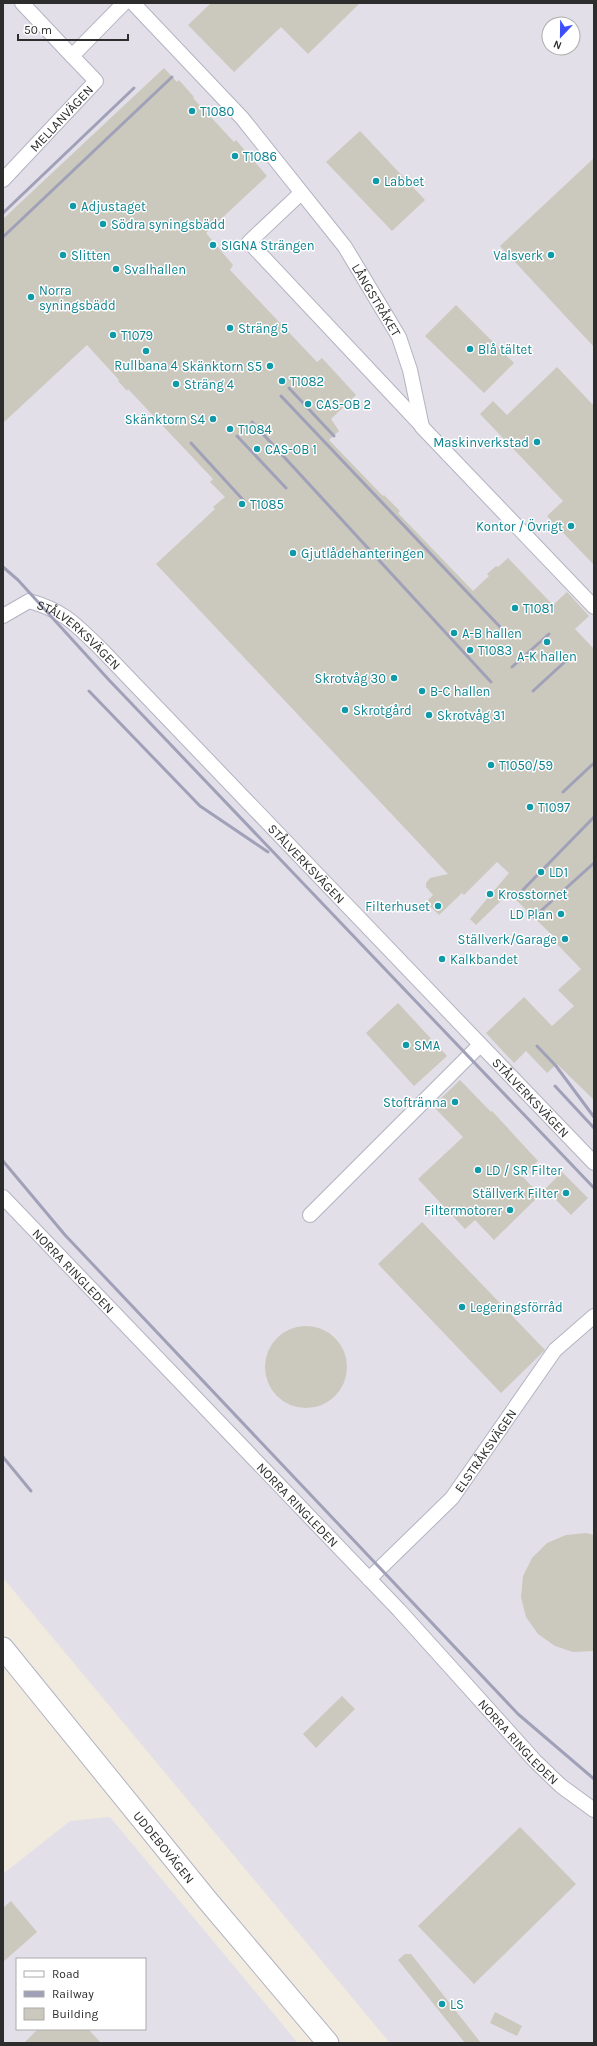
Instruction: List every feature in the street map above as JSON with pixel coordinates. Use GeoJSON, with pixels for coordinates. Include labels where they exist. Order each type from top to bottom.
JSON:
{"type":"FeatureCollection","features":[{"type":"Feature","properties":{"kind":"street"},"geometry":{"type":"LineString","coordinates":[[22,3],[72,56],[124,3]]}},
{"type":"Feature","properties":{"kind":"street","name":"LÅNGSTRÅKET"},"geometry":{"type":"LineString","coordinates":[[133,3],[242,118],[345,247],[399,337],[410,370],[422,426]]}},
{"type":"Feature","properties":{"kind":"street","name":"MELLANVÄGEN"},"geometry":{"type":"LineString","coordinates":[[3,180],[96,81],[72,56]]}},
{"type":"Feature","properties":{"kind":"street"},"geometry":{"type":"LineString","coordinates":[[301,193],[249,242],[594,607]]}},
{"type":"Feature","properties":{"kind":"street","name":"STÅLVERKSVÄGEN"},"geometry":{"type":"LineString","coordinates":[[3,616],[29,602],[48,606],[71,620],[108,656],[594,1163]]}},
{"type":"Feature","properties":{"kind":"street"},"geometry":{"type":"LineString","coordinates":[[310,1215],[480,1045]]}},
{"type":"Feature","properties":{"kind":"street","name":"NORRA RINGLEDEN"},"geometry":{"type":"LineString","coordinates":[[3,1197],[369,1578],[535,1761],[561,1786],[594,1810]]}},
{"type":"Feature","properties":{"kind":"street","name":"ELSTRÅKSVÄGEN"},"geometry":{"type":"LineString","coordinates":[[369,1578],[452,1498],[555,1350],[594,1316]]}},
{"type":"Feature","properties":{"kind":"street","name":"UDDEBOVÄGEN"},"geometry":{"type":"LineString","coordinates":[[3,1648],[208,1901],[328,2043]]}},
{"type":"Feature","properties":{"kind":"shaded area"},"geometry":{"type":"Polygon","coordinates":[[[3,3],[594,3],[594,2043],[390,2043],[3,1578],[3,3]]]}},
{"type":"Feature","properties":{"kind":"shaded area"},"geometry":{"type":"Polygon","coordinates":[[[110,1817],[298,2043],[3,2043],[3,1874],[70,1821],[110,1817]]]}},
{"type":"Feature","properties":{"kind":"building"},"geometry":{"type":"Polygon","coordinates":[[[211,3],[360,3],[308,54],[281,27],[234,72],[188,25],[211,3]]]}},
{"type":"Feature","properties":{"kind":"building"},"geometry":{"type":"Polygon","coordinates":[[[164,68],[177,82],[179,80],[194,97],[193,98],[234,142],[236,140],[267,176],[206,233],[233,265],[230,270],[317,362],[322,358],[356,395],[331,419],[339,431],[329,440],[383,496],[384,495],[400,511],[398,513],[473,591],[489,576],[487,574],[508,558],[553,605],[567,592],[589,616],[575,629],[594,649],[594,1100],[557,1064],[547,1073],[526,1051],[514,1063],[486,1033],[524,997],[552,1026],[574,1006],[558,990],[581,969],[556,943],[558,941],[509,893],[476,925],[470,919],[509,873],[497,862],[464,895],[462,893],[439,915],[426,902],[433,895],[426,887],[426,883],[430,878],[448,874],[156,564],[215,509],[213,507],[225,497],[210,482],[213,479],[128,389],[127,391],[87,345],[3,423],[3,219],[164,68]]]}},
{"type":"Feature","properties":{"kind":"building","name":"Labbet"},"geometry":{"type":"Polygon","coordinates":[[[360,131],[425,200],[392,231],[326,162],[360,131]]]}},
{"type":"Feature","properties":{"kind":"building","name":"Valsverk"},"geometry":{"type":"Polygon","coordinates":[[[594,158],[594,347],[500,246],[594,158]]]}},
{"type":"Feature","properties":{"kind":"building","name":"Blå tältet"},"geometry":{"type":"Polygon","coordinates":[[[456,305],[514,363],[484,393],[425,336],[456,305]]]}},
{"type":"Feature","properties":{"kind":"building"},"geometry":{"type":"Polygon","coordinates":[[[557,367],[594,406],[594,565],[547,516],[563,501],[480,414],[493,401],[507,415],[557,367]]]}},
{"type":"Feature","properties":{"kind":"building","name":"SMA"},"geometry":{"type":"Polygon","coordinates":[[[398,1003],[447,1056],[414,1086],[366,1033],[398,1003]]]}},
{"type":"Feature","properties":{"kind":"building","name":"LD / SR Filter"},"geometry":{"type":"Polygon","coordinates":[[[460,1080],[491,1112],[492,1111],[538,1161],[522,1176],[540,1195],[494,1240],[475,1220],[465,1229],[418,1179],[463,1137],[433,1106],[460,1080]]]}},
{"type":"Feature","properties":{"kind":"building","name":"Ställverk Filter"},"geometry":{"type":"Polygon","coordinates":[[[562,1172],[588,1198],[571,1215],[545,1189],[562,1172]]]}},
{"type":"Feature","properties":{"kind":"building","name":"Legeringsförråd"},"geometry":{"type":"Polygon","coordinates":[[[422,1222],[545,1350],[501,1393],[378,1264],[422,1222]]]}},
{"type":"Feature","properties":{"kind":"building"},"geometry":{"type":"Polygon","coordinates":[[[306,1326],[322,1329],[335,1338],[344,1351],[347,1367],[344,1383],[335,1396],[322,1405],[306,1408],[290,1405],[277,1396],[268,1383],[265,1367],[268,1351],[277,1338],[290,1329],[306,1326]]]}},
{"type":"Feature","properties":{"kind":"building"},"geometry":{"type":"Polygon","coordinates":[[[586,1533],[594,1535],[594,1651],[573,1652],[555,1646],[538,1634],[526,1617],[521,1597],[523,1576],[532,1558],[547,1543],[566,1535],[586,1533]]]}},
{"type":"Feature","properties":{"kind":"building"},"geometry":{"type":"Polygon","coordinates":[[[342,1696],[355,1709],[316,1748],[303,1734],[342,1696]]]}},
{"type":"Feature","properties":{"kind":"building"},"geometry":{"type":"Polygon","coordinates":[[[520,1827],[576,1884],[474,1984],[418,1926],[520,1827]]]}},
{"type":"Feature","properties":{"kind":"building"},"geometry":{"type":"Polygon","coordinates":[[[11,1901],[37,1932],[3,1962],[3,1908],[11,1901]]]}},
{"type":"Feature","properties":{"kind":"building","name":"LS"},"geometry":{"type":"Polygon","coordinates":[[[405,1954],[411,1954],[481,2043],[465,2043],[398,1960],[405,1954]]]}},
{"type":"Feature","properties":{"kind":"building"},"geometry":{"type":"Polygon","coordinates":[[[495,2012],[522,2026],[517,2036],[490,2023],[495,2012]]]}},
{"type":"Feature","properties":{"kind":"building"},"geometry":{"type":"Polygon","coordinates":[[[37,2030],[89,2030],[101,2043],[24,2043],[37,2030]]]}},
{"type":"Feature","properties":{"kind":"railway"},"geometry":{"type":"LineString","coordinates":[[3,237],[172,77]]}},
{"type":"Feature","properties":{"kind":"railway"},"geometry":{"type":"LineString","coordinates":[[3,213],[134,88]]}},
{"type":"Feature","properties":{"kind":"railway"},"geometry":{"type":"LineString","coordinates":[[289,388],[334,436]]}},
{"type":"Feature","properties":{"kind":"railway"},"geometry":{"type":"LineString","coordinates":[[281,396],[502,629]]}},
{"type":"Feature","properties":{"kind":"railway"},"geometry":{"type":"LineString","coordinates":[[252,422],[491,682]]}},
{"type":"Feature","properties":{"kind":"railway"},"geometry":{"type":"LineString","coordinates":[[237,436],[286,488]]}},
{"type":"Feature","properties":{"kind":"railway"},"geometry":{"type":"LineString","coordinates":[[191,443],[245,502]]}},
{"type":"Feature","properties":{"kind":"railway"},"geometry":{"type":"LineString","coordinates":[[3,567],[18,580],[109,680],[594,1188]]}},
{"type":"Feature","properties":{"kind":"railway"},"geometry":{"type":"LineString","coordinates":[[512,667],[549,634]]}},
{"type":"Feature","properties":{"kind":"railway"},"geometry":{"type":"LineString","coordinates":[[533,691],[569,658]]}},
{"type":"Feature","properties":{"kind":"railway"},"geometry":{"type":"LineString","coordinates":[[89,691],[200,806],[268,852]]}},
{"type":"Feature","properties":{"kind":"railway"},"geometry":{"type":"LineString","coordinates":[[563,792],[594,763]]}},
{"type":"Feature","properties":{"kind":"railway"},"geometry":{"type":"LineString","coordinates":[[515,898],[594,817]]}},
{"type":"Feature","properties":{"kind":"railway"},"geometry":{"type":"LineString","coordinates":[[534,917],[594,863]]}},
{"type":"Feature","properties":{"kind":"railway"},"geometry":{"type":"LineString","coordinates":[[537,1046],[556,1066],[594,1117]]}},
{"type":"Feature","properties":{"kind":"railway"},"geometry":{"type":"LineString","coordinates":[[555,1086],[594,1128]]}},
{"type":"Feature","properties":{"kind":"railway"},"geometry":{"type":"LineString","coordinates":[[3,1161],[65,1235],[518,1714],[594,1779]]}},
{"type":"Feature","properties":{"kind":"railway"},"geometry":{"type":"LineString","coordinates":[[3,1457],[31,1491]]}},
{"type":"Feature","properties":{"kind":"place","name":"T1080"},"geometry":{"type":"Point","coordinates":[192,111]}},
{"type":"Feature","properties":{"kind":"place","name":"T1086"},"geometry":{"type":"Point","coordinates":[235,156]}},
{"type":"Feature","properties":{"kind":"place","name":"Labbet"},"geometry":{"type":"Point","coordinates":[376,181]}},
{"type":"Feature","properties":{"kind":"place","name":"Adjustaget"},"geometry":{"type":"Point","coordinates":[73,206]}},
{"type":"Feature","properties":{"kind":"place","name":"Södra syningsbädd"},"geometry":{"type":"Point","coordinates":[103,224]}},
{"type":"Feature","properties":{"kind":"place","name":"SIGNA Strängen"},"geometry":{"type":"Point","coordinates":[213,245]}},
{"type":"Feature","properties":{"kind":"place","name":"Slitten"},"geometry":{"type":"Point","coordinates":[63,255]}},
{"type":"Feature","properties":{"kind":"place","name":"Valsverk"},"geometry":{"type":"Point","coordinates":[551,255]}},
{"type":"Feature","properties":{"kind":"place","name":"Svalhallen"},"geometry":{"type":"Point","coordinates":[116,269]}},
{"type":"Feature","properties":{"kind":"place","name":"Norra syningsbädd"},"geometry":{"type":"Point","coordinates":[31,297]}},
{"type":"Feature","properties":{"kind":"place","name":"Sträng 5"},"geometry":{"type":"Point","coordinates":[230,328]}},
{"type":"Feature","properties":{"kind":"place","name":"T1079"},"geometry":{"type":"Point","coordinates":[113,335]}},
{"type":"Feature","properties":{"kind":"place","name":"Blå tältet"},"geometry":{"type":"Point","coordinates":[470,349]}},
{"type":"Feature","properties":{"kind":"place","name":"Rullbana 4"},"geometry":{"type":"Point","coordinates":[146,351]}},
{"type":"Feature","properties":{"kind":"place","name":"Skänktorn S5"},"geometry":{"type":"Point","coordinates":[270,366]}},
{"type":"Feature","properties":{"kind":"place","name":"T1082"},"geometry":{"type":"Point","coordinates":[282,381]}},
{"type":"Feature","properties":{"kind":"place","name":"Sträng 4"},"geometry":{"type":"Point","coordinates":[176,384]}},
{"type":"Feature","properties":{"kind":"place","name":"CAS-OB 2"},"geometry":{"type":"Point","coordinates":[308,404]}},
{"type":"Feature","properties":{"kind":"place","name":"Skänktorn S4"},"geometry":{"type":"Point","coordinates":[213,419]}},
{"type":"Feature","properties":{"kind":"place","name":"T1084"},"geometry":{"type":"Point","coordinates":[230,429]}},
{"type":"Feature","properties":{"kind":"place","name":"Maskinverkstad"},"geometry":{"type":"Point","coordinates":[537,442]}},
{"type":"Feature","properties":{"kind":"place","name":"CAS-OB 1"},"geometry":{"type":"Point","coordinates":[257,449]}},
{"type":"Feature","properties":{"kind":"place","name":"T1085"},"geometry":{"type":"Point","coordinates":[242,504]}},
{"type":"Feature","properties":{"kind":"place","name":"Kontor / Övrigt"},"geometry":{"type":"Point","coordinates":[571,526]}},
{"type":"Feature","properties":{"kind":"place","name":"Gjutlådehanteringen"},"geometry":{"type":"Point","coordinates":[293,553]}},
{"type":"Feature","properties":{"kind":"place","name":"T1081"},"geometry":{"type":"Point","coordinates":[515,608]}},
{"type":"Feature","properties":{"kind":"place","name":"A-B hallen"},"geometry":{"type":"Point","coordinates":[454,633]}},
{"type":"Feature","properties":{"kind":"place","name":"A-K hallen"},"geometry":{"type":"Point","coordinates":[547,642]}},
{"type":"Feature","properties":{"kind":"place","name":"T1083"},"geometry":{"type":"Point","coordinates":[470,650]}},
{"type":"Feature","properties":{"kind":"place","name":"Skrotvåg 30"},"geometry":{"type":"Point","coordinates":[394,678]}},
{"type":"Feature","properties":{"kind":"place","name":"B-C hallen"},"geometry":{"type":"Point","coordinates":[422,691]}},
{"type":"Feature","properties":{"kind":"place","name":"Skrotgård"},"geometry":{"type":"Point","coordinates":[345,710]}},
{"type":"Feature","properties":{"kind":"place","name":"Skrotvåg 31"},"geometry":{"type":"Point","coordinates":[429,715]}},
{"type":"Feature","properties":{"kind":"place","name":"T1050/59"},"geometry":{"type":"Point","coordinates":[491,765]}},
{"type":"Feature","properties":{"kind":"place","name":"T1097"},"geometry":{"type":"Point","coordinates":[530,807]}},
{"type":"Feature","properties":{"kind":"place","name":"LD1"},"geometry":{"type":"Point","coordinates":[541,872]}},
{"type":"Feature","properties":{"kind":"place","name":"Krosstornet"},"geometry":{"type":"Point","coordinates":[490,894]}},
{"type":"Feature","properties":{"kind":"place","name":"Filterhuset"},"geometry":{"type":"Point","coordinates":[438,906]}},
{"type":"Feature","properties":{"kind":"place","name":"LD Plan"},"geometry":{"type":"Point","coordinates":[561,914]}},
{"type":"Feature","properties":{"kind":"place","name":"Ställverk/Garage"},"geometry":{"type":"Point","coordinates":[565,939]}},
{"type":"Feature","properties":{"kind":"place","name":"Kalkbandet"},"geometry":{"type":"Point","coordinates":[442,959]}},
{"type":"Feature","properties":{"kind":"place","name":"SMA"},"geometry":{"type":"Point","coordinates":[406,1045]}},
{"type":"Feature","properties":{"kind":"place","name":"Stoftränna"},"geometry":{"type":"Point","coordinates":[455,1102]}},
{"type":"Feature","properties":{"kind":"place","name":"LD / SR Filter"},"geometry":{"type":"Point","coordinates":[478,1170]}},
{"type":"Feature","properties":{"kind":"place","name":"Ställverk Filter"},"geometry":{"type":"Point","coordinates":[566,1193]}},
{"type":"Feature","properties":{"kind":"place","name":"Filtermotorer"},"geometry":{"type":"Point","coordinates":[510,1210]}},
{"type":"Feature","properties":{"kind":"place","name":"Legeringsförråd"},"geometry":{"type":"Point","coordinates":[462,1307]}},
{"type":"Feature","properties":{"kind":"place","name":"LS"},"geometry":{"type":"Point","coordinates":[442,2004]}}]}
